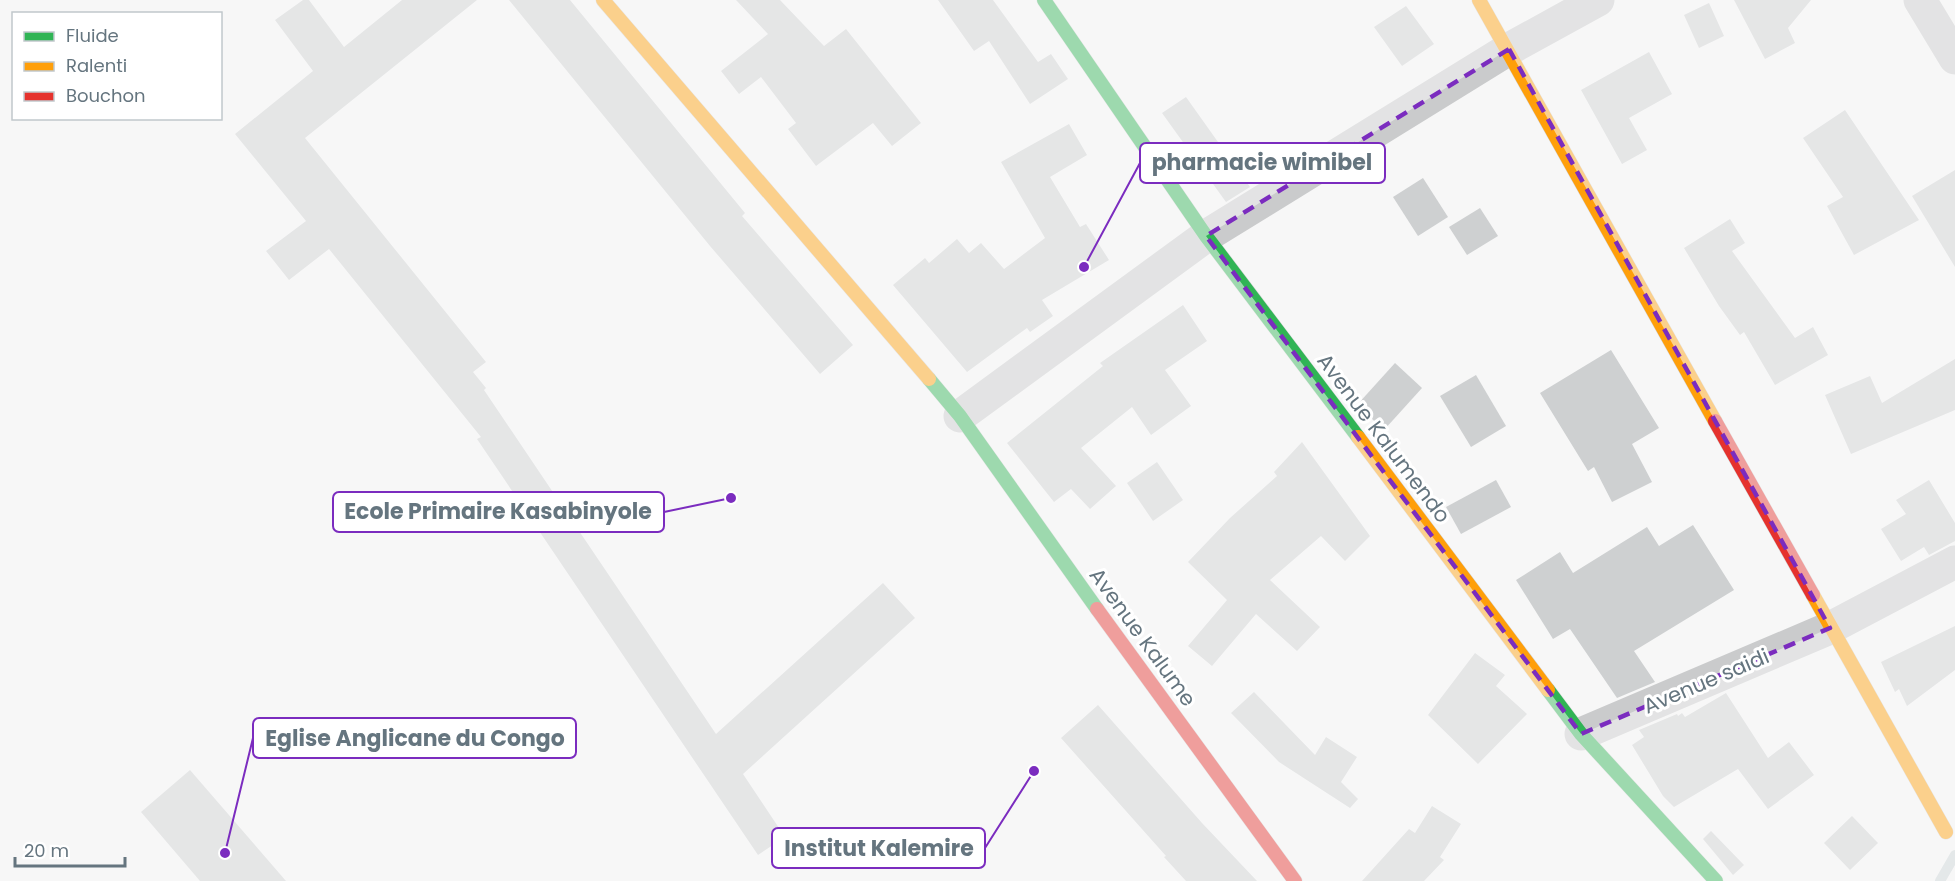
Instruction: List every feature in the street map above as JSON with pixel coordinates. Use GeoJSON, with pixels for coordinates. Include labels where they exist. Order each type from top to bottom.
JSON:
{"type":"FeatureCollection","features":[{"type":"Feature","properties":{"kind":"street","name":"Avenue Kalume"},"geometry":{"type":"LineString","coordinates":[[603,0],[960,416],[1125,649],[1295,881]]}},
{"type":"Feature","properties":{"kind":"street","name":"Avenue Kalumendo"},"geometry":{"type":"LineString","coordinates":[[1044,0],[1206,236],[1581,734],[1716,881]]}},
{"type":"Feature","properties":{"kind":"street"},"geometry":{"type":"LineString","coordinates":[[1479,0],[1509,49],[1830,628],[1946,832]]}},
{"type":"Feature","properties":{"kind":"street"},"geometry":{"type":"LineString","coordinates":[[960,416],[1206,236],[1509,49],[1598,0]]}},
{"type":"Feature","properties":{"kind":"street"},"geometry":{"type":"LineString","coordinates":[[1920,0],[1955,58]]}},
{"type":"Feature","properties":{"kind":"street","name":"Avenue saidi"},"geometry":{"type":"LineString","coordinates":[[1581,734],[1830,628],[1955,562]]}},
{"type":"Feature","properties":{"kind":"highlighted area"},"geometry":{"type":"Polygon","coordinates":[[[1509,49],[1830,628],[1581,734],[1206,236],[1509,49]]]}},
{"type":"Feature","properties":{"kind":"building"},"geometry":{"type":"Polygon","coordinates":[[[303,0],[309,0],[344,47],[402,0],[477,0],[305,138],[486,362],[473,372],[486,388],[484,390],[716,734],[883,583],[915,618],[743,774],[785,837],[758,855],[477,439],[481,437],[329,249],[289,280],[266,251],[306,221],[235,134],[313,71],[275,20],[303,0]]]}},
{"type":"Feature","properties":{"kind":"building"},"geometry":{"type":"Polygon","coordinates":[[[509,0],[570,0],[745,213],[742,216],[853,345],[820,374],[710,246],[509,0]]]}},
{"type":"Feature","properties":{"kind":"building"},"geometry":{"type":"Polygon","coordinates":[[[736,0],[780,0],[824,46],[846,29],[921,123],[892,146],[873,123],[816,166],[788,129],[796,123],[761,77],[739,94],[721,71],[768,34],[736,0]]]}},
{"type":"Feature","properties":{"kind":"building"},"geometry":{"type":"Polygon","coordinates":[[[938,0],[993,0],[1038,62],[1051,54],[1068,79],[1030,104],[989,41],[974,51],[938,0]]]}},
{"type":"Feature","properties":{"kind":"building"},"geometry":{"type":"Polygon","coordinates":[[[1734,0],[1811,0],[1788,28],[1795,43],[1765,59],[1734,0]]]}},
{"type":"Feature","properties":{"kind":"building"},"geometry":{"type":"Polygon","coordinates":[[[1709,3],[1724,36],[1699,48],[1684,15],[1709,3]]]}},
{"type":"Feature","properties":{"kind":"building"},"geometry":{"type":"Polygon","coordinates":[[[1406,6],[1434,44],[1402,66],[1374,27],[1406,6]]]}},
{"type":"Feature","properties":{"kind":"building"},"geometry":{"type":"Polygon","coordinates":[[[1649,52],[1672,94],[1629,118],[1647,150],[1622,164],[1581,90],[1649,52]]]}},
{"type":"Feature","properties":{"kind":"building"},"geometry":{"type":"Polygon","coordinates":[[[1186,97],[1250,187],[1226,202],[1162,113],[1186,97]]]}},
{"type":"Feature","properties":{"kind":"building"},"geometry":{"type":"Polygon","coordinates":[[[1845,110],[1919,220],[1854,255],[1827,206],[1843,197],[1803,138],[1845,110]]]}},
{"type":"Feature","properties":{"kind":"building"},"geometry":{"type":"Polygon","coordinates":[[[1069,124],[1087,155],[1050,177],[1080,227],[1086,224],[1109,260],[1042,300],[1053,316],[1030,332],[1027,328],[967,372],[893,285],[925,258],[929,263],[957,239],[969,253],[981,243],[1004,269],[1045,238],[1001,162],[1069,124]]]}},
{"type":"Feature","properties":{"kind":"building"},"geometry":{"type":"Polygon","coordinates":[[[1955,170],[1955,267],[1912,196],[1955,170]]]}},
{"type":"Feature","properties":{"kind":"building"},"geometry":{"type":"Polygon","coordinates":[[[1423,178],[1448,217],[1418,236],[1393,197],[1423,178]]]}},
{"type":"Feature","properties":{"kind":"building"},"geometry":{"type":"Polygon","coordinates":[[[1480,208],[1498,236],[1467,255],[1449,227],[1480,208]]]}},
{"type":"Feature","properties":{"kind":"building"},"geometry":{"type":"Polygon","coordinates":[[[1730,219],[1745,243],[1732,251],[1795,338],[1813,327],[1828,355],[1775,385],[1744,332],[1740,335],[1719,306],[1684,248],[1730,219]]]}},
{"type":"Feature","properties":{"kind":"building"},"geometry":{"type":"Polygon","coordinates":[[[1183,305],[1207,341],[1165,370],[1191,406],[1151,435],[1132,407],[1081,448],[1116,486],[1090,509],[1071,489],[1054,502],[1007,443],[1103,366],[1100,363],[1183,305]]]}},
{"type":"Feature","properties":{"kind":"building"},"geometry":{"type":"Polygon","coordinates":[[[1611,350],[1659,428],[1632,444],[1652,482],[1612,502],[1594,467],[1588,471],[1540,393],[1611,350]]]}},
{"type":"Feature","properties":{"kind":"building"},"geometry":{"type":"Polygon","coordinates":[[[1955,359],[1955,410],[1851,454],[1825,395],[1870,376],[1882,403],[1955,359]]]}},
{"type":"Feature","properties":{"kind":"building"},"geometry":{"type":"Polygon","coordinates":[[[1395,363],[1422,388],[1384,430],[1357,405],[1395,363]]]}},
{"type":"Feature","properties":{"kind":"building"},"geometry":{"type":"Polygon","coordinates":[[[1476,375],[1506,426],[1471,447],[1440,396],[1476,375]]]}},
{"type":"Feature","properties":{"kind":"building"},"geometry":{"type":"Polygon","coordinates":[[[1302,442],[1370,536],[1345,561],[1321,536],[1270,580],[1320,627],[1297,651],[1256,614],[1212,666],[1188,646],[1227,600],[1188,562],[1230,518],[1277,476],[1274,472],[1302,442]]]}},
{"type":"Feature","properties":{"kind":"building"},"geometry":{"type":"Polygon","coordinates":[[[1157,462],[1183,500],[1153,521],[1127,483],[1157,462]]]}},
{"type":"Feature","properties":{"kind":"building"},"geometry":{"type":"Polygon","coordinates":[[[1496,480],[1511,507],[1461,534],[1446,507],[1496,480]]]}},
{"type":"Feature","properties":{"kind":"building"},"geometry":{"type":"Polygon","coordinates":[[[1929,480],[1955,523],[1955,541],[1929,555],[1924,547],[1901,561],[1881,529],[1906,514],[1896,500],[1929,480]]]}},
{"type":"Feature","properties":{"kind":"building"},"geometry":{"type":"Polygon","coordinates":[[[1693,525],[1734,590],[1634,651],[1655,682],[1617,698],[1570,629],[1553,639],[1516,580],[1560,552],[1573,573],[1647,527],[1659,546],[1693,525]]]}},
{"type":"Feature","properties":{"kind":"building"},"geometry":{"type":"Polygon","coordinates":[[[1955,626],[1955,670],[1907,706],[1899,689],[1895,692],[1881,662],[1955,626]]]}},
{"type":"Feature","properties":{"kind":"building"},"geometry":{"type":"Polygon","coordinates":[[[1475,653],[1505,675],[1496,686],[1527,714],[1478,764],[1428,715],[1475,653]]]}},
{"type":"Feature","properties":{"kind":"building"},"geometry":{"type":"Polygon","coordinates":[[[1254,692],[1315,755],[1326,737],[1357,757],[1341,782],[1358,799],[1350,808],[1279,762],[1231,713],[1254,692]]]}},
{"type":"Feature","properties":{"kind":"building"},"geometry":{"type":"Polygon","coordinates":[[[1726,693],[1768,758],[1789,742],[1814,775],[1768,809],[1738,769],[1674,807],[1663,796],[1632,745],[1644,737],[1639,730],[1677,714],[1678,716],[1682,713],[1685,717],[1726,693]]]}},
{"type":"Feature","properties":{"kind":"building"},"geometry":{"type":"Polygon","coordinates":[[[1098,705],[1202,823],[1257,881],[1186,881],[1164,857],[1166,856],[1061,738],[1098,705]]]}},
{"type":"Feature","properties":{"kind":"building"},"geometry":{"type":"Polygon","coordinates":[[[190,770],[286,881],[200,881],[141,812],[190,770]]]}},
{"type":"Feature","properties":{"kind":"building"},"geometry":{"type":"Polygon","coordinates":[[[1432,806],[1461,824],[1440,857],[1444,860],[1424,881],[1362,881],[1409,829],[1415,833],[1432,806]]]}},
{"type":"Feature","properties":{"kind":"building"},"geometry":{"type":"Polygon","coordinates":[[[1852,816],[1878,843],[1850,870],[1824,843],[1852,816]]]}},
{"type":"Feature","properties":{"kind":"building"},"geometry":{"type":"Polygon","coordinates":[[[1711,831],[1744,865],[1733,875],[1703,839],[1711,831]]]}},
{"type":"Feature","properties":{"kind":"waterway"},"geometry":{"type":"LineString","coordinates":[[1940,881],[1955,855]]}},
{"type":"Feature","properties":{"kind":"traffic: fast"},"geometry":{"type":"LineString","coordinates":[[1044,0],[1206,236],[1358,437]]}},
{"type":"Feature","properties":{"kind":"traffic: fast"},"geometry":{"type":"LineString","coordinates":[[929,379],[960,416],[1097,609]]}},
{"type":"Feature","properties":{"kind":"traffic: fast"},"geometry":{"type":"LineString","coordinates":[[1548,690],[1581,734],[1716,881]]}},
{"type":"Feature","properties":{"kind":"traffic: slow"},"geometry":{"type":"LineString","coordinates":[[603,0],[929,379]]}},
{"type":"Feature","properties":{"kind":"traffic: slow"},"geometry":{"type":"LineString","coordinates":[[1479,0],[1715,421]]}},
{"type":"Feature","properties":{"kind":"traffic: slow"},"geometry":{"type":"LineString","coordinates":[[1358,437],[1548,690]]}},
{"type":"Feature","properties":{"kind":"traffic: slow"},"geometry":{"type":"LineString","coordinates":[[1813,595],[1946,832]]}},
{"type":"Feature","properties":{"kind":"traffic: jam"},"geometry":{"type":"LineString","coordinates":[[1715,421],[1813,595]]}},
{"type":"Feature","properties":{"kind":"traffic: jam"},"geometry":{"type":"LineString","coordinates":[[1097,609],[1295,881]]}},
{"type":"Feature","properties":{"kind":"place","name":"pharmacie wimibel"},"geometry":{"type":"Point","coordinates":[1084,267]}},
{"type":"Feature","properties":{"kind":"place","name":"Ecole Primaire Kasabinyole"},"geometry":{"type":"Point","coordinates":[731,498]}},
{"type":"Feature","properties":{"kind":"place","name":"Institut Kalemire"},"geometry":{"type":"Point","coordinates":[1034,771]}},
{"type":"Feature","properties":{"kind":"place","name":"Eglise Anglicane du Congo"},"geometry":{"type":"Point","coordinates":[225,853]}}]}
